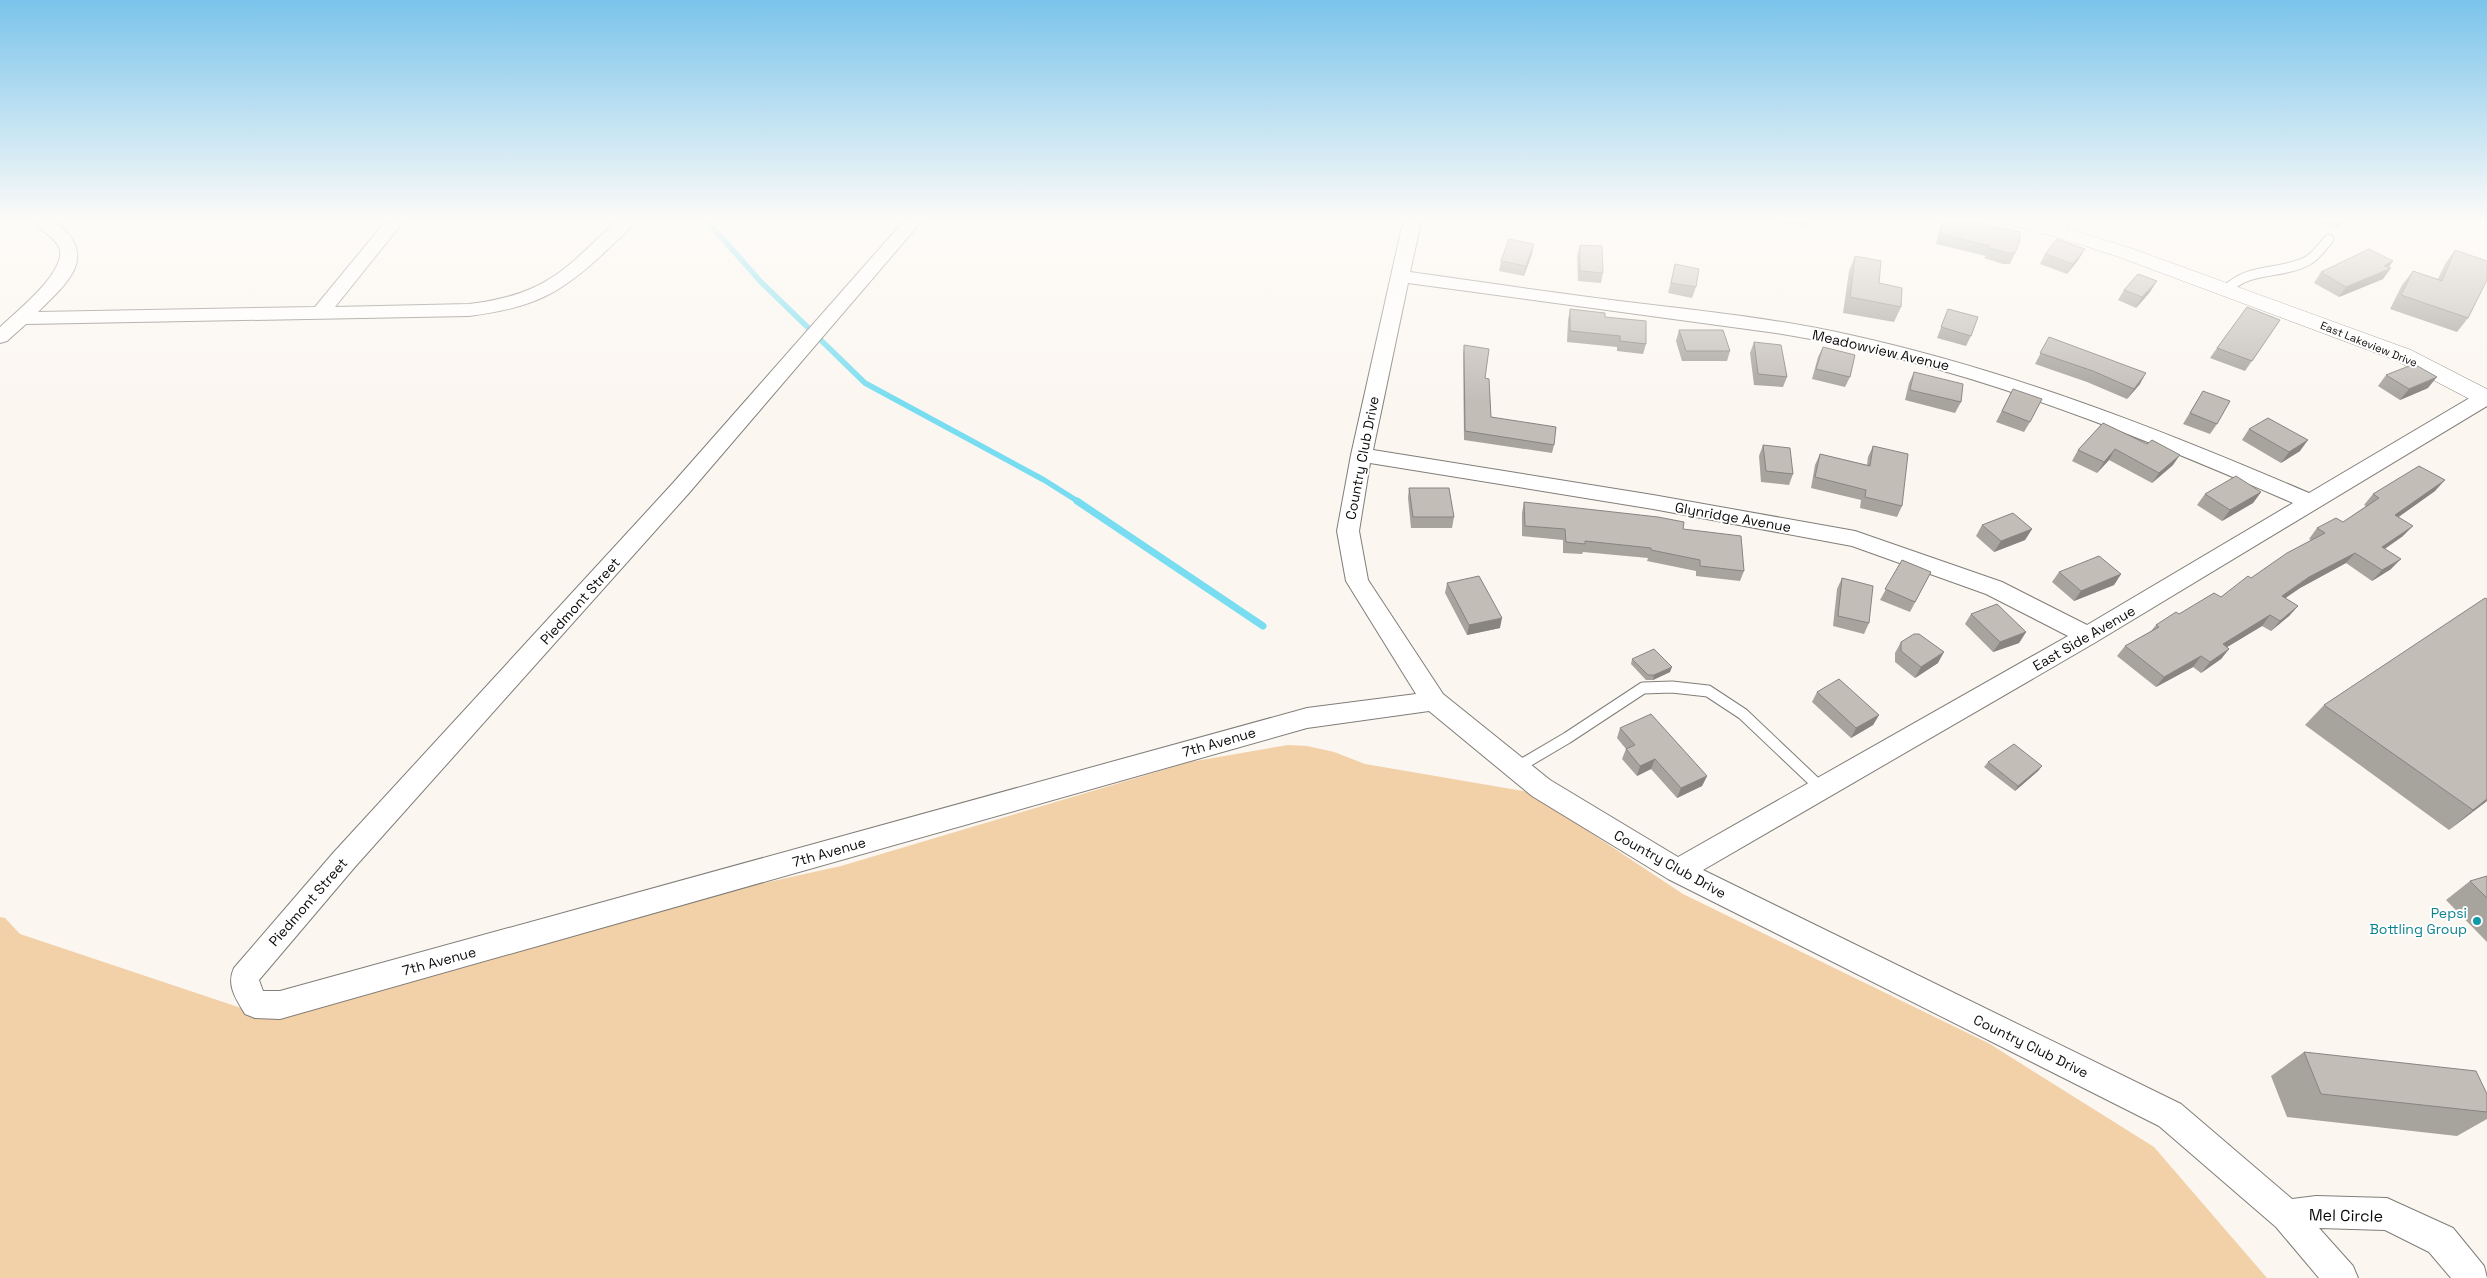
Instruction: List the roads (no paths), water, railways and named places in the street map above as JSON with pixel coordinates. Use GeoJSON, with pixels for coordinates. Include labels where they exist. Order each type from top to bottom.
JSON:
{"type":"FeatureCollection","features":[{"type":"Feature","properties":{"kind":"street"},"geometry":{"type":"LineString","coordinates":[[0,338],[22,318],[54,282]]}},
{"type":"Feature","properties":{"kind":"street"},"geometry":{"type":"LineString","coordinates":[[321,312],[346,282]]}},
{"type":"Feature","properties":{"kind":"street"},"geometry":{"type":"LineString","coordinates":[[22,318],[469,310],[498,306],[526,298],[546,290],[559,282]]}},
{"type":"Feature","properties":{"kind":"street","name":"Piedmont Street"},"geometry":{"type":"LineString","coordinates":[[244,977],[344,860],[668,502],[861,282]]}},
{"type":"Feature","properties":{"kind":"street","name":"Country Club Drive"},"geometry":{"type":"LineString","coordinates":[[1398,282],[1361,455],[1348,531],[1357,581],[1434,701],[1541,788],[1678,871],[2170,1115],[2287,1216],[2341,1278]]}},
{"type":"Feature","properties":{"kind":"street","name":"Meadowview Avenue"},"geometry":{"type":"LineString","coordinates":[[1440,282],[1743,323],[1849,340],[1956,368],[2059,400],[2228,466],[2312,503]]}},
{"type":"Feature","properties":{"kind":"street","name":"East Lakeview Drive"},"geometry":{"type":"LineString","coordinates":[[2203,282],[2403,355],[2486,398]]}},
{"type":"Feature","properties":{"kind":"street","name":"East Side Avenue"},"geometry":{"type":"LineString","coordinates":[[1678,871],[2088,636],[2486,398]]}},
{"type":"Feature","properties":{"kind":"street","name":"Glynridge Avenue"},"geometry":{"type":"LineString","coordinates":[[1361,455],[1652,502],[1855,539],[1994,588],[2088,636]]}},
{"type":"Feature","properties":{"kind":"street","name":"7th Avenue"},"geometry":{"type":"LineString","coordinates":[[244,977],[246,991],[255,1004],[280,1004],[1307,718],[1434,701]]}},
{"type":"Feature","properties":{"kind":"street","name":"Mel Circle"},"geometry":{"type":"LineString","coordinates":[[2287,1216],[2316,1212],[2387,1214],[2441,1240],[2472,1278]]}},
{"type":"Feature","properties":{"kind":"lane"},"geometry":{"type":"LineString","coordinates":[[2226,290],[2237,282]]}},
{"type":"Feature","properties":{"kind":"lane"},"geometry":{"type":"LineString","coordinates":[[1516,768],[1567,738],[1643,688],[1672,686],[1708,691],[1743,714],[1822,789]]}},
{"type":"Feature","properties":{"kind":"waterway"},"geometry":{"type":"LineString","coordinates":[[761,282],[865,383],[1044,480],[1079,502]]}},
{"type":"Feature","properties":{"kind":"waterway"},"geometry":{"type":"LineString","coordinates":[[1077,501],[1263,626]]}},
{"type":"Feature","properties":{"kind":"place","name":"Pepsi Bottling Group"},"geometry":{"type":"Point","coordinates":[2477,921]}}]}
